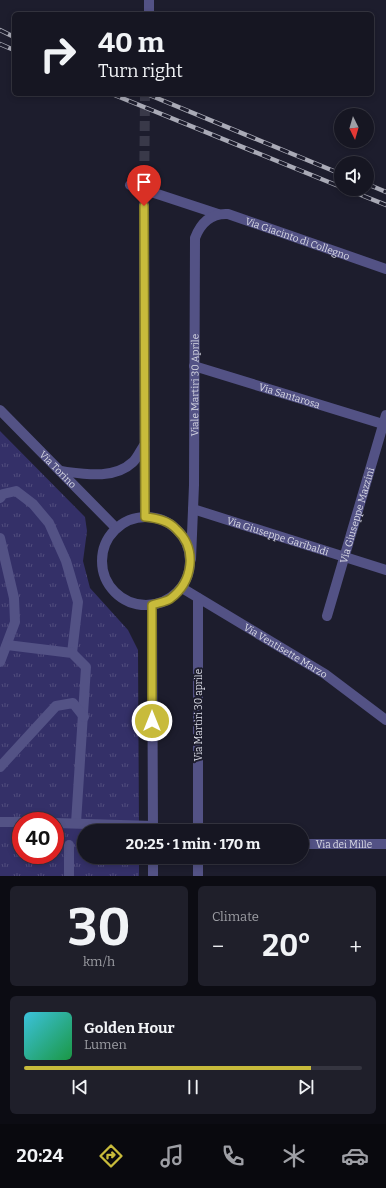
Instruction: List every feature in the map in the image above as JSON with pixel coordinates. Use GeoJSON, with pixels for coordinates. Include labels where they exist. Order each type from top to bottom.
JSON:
{"type":"FeatureCollection","features":[{"type":"Feature","properties":{"kind":"street"},"geometry":{"type":"LineString","coordinates":[[149,0],[149,12]]}},
{"type":"Feature","properties":{"kind":"street","name":"Via Giacinto di Collegno"},"geometry":{"type":"LineString","coordinates":[[130,185],[213,215],[228,214],[386,269]]}},
{"type":"Feature","properties":{"kind":"street"},"geometry":{"type":"LineString","coordinates":[[144,206],[145,517]]}},
{"type":"Feature","properties":{"kind":"street","name":"Viale Martiri 30 Aprile"},"geometry":{"type":"LineString","coordinates":[[191,558],[193,510],[195,238],[198,229],[213,215]]}},
{"type":"Feature","properties":{"kind":"street","name":"Via Santarosa"},"geometry":{"type":"LineString","coordinates":[[194,366],[385,421]]}},
{"type":"Feature","properties":{"kind":"street","name":"Via Torino"},"geometry":{"type":"LineString","coordinates":[[0,410],[116,528]]}},
{"type":"Feature","properties":{"kind":"street","name":"Via Giuseppe Mazzini"},"geometry":{"type":"LineString","coordinates":[[327,616],[385,421]]}},
{"type":"Feature","properties":{"kind":"street"},"geometry":{"type":"LineString","coordinates":[[60,471],[107,474],[121,470],[134,461],[145,444]]}},
{"type":"Feature","properties":{"kind":"street"},"geometry":{"type":"LineString","coordinates":[[0,498],[3,494],[16,491],[33,504],[49,523],[66,561],[78,602],[72,653]]}},
{"type":"Feature","properties":{"kind":"street","name":"Via Giuseppe Garibaldi"},"geometry":{"type":"LineString","coordinates":[[193,510],[386,570]]}},
{"type":"Feature","properties":{"kind":"street"},"geometry":{"type":"LineString","coordinates":[[145,517],[162,520],[176,528],[186,542],[191,558],[189,574],[182,588],[169,600],[152,605],[137,605],[123,600],[110,588],[103,574],[101,557],[106,541],[116,528],[130,520],[145,517]]}},
{"type":"Feature","properties":{"kind":"street"},"geometry":{"type":"LineString","coordinates":[[0,538],[14,598],[16,622],[0,662]]}},
{"type":"Feature","properties":{"kind":"street","name":"Via Ventisette Marzo"},"geometry":{"type":"LineString","coordinates":[[182,588],[325,674],[386,720]]}},
{"type":"Feature","properties":{"kind":"street","name":"Via Martiri 30 aprile"},"geometry":{"type":"LineString","coordinates":[[198,598],[198,824]]}},
{"type":"Feature","properties":{"kind":"street"},"geometry":{"type":"LineString","coordinates":[[152,605],[152,824]]}},
{"type":"Feature","properties":{"kind":"street"},"geometry":{"type":"LineString","coordinates":[[7,645],[72,653],[86,667],[84,718],[76,823]]}},
{"type":"Feature","properties":{"kind":"street"},"geometry":{"type":"LineString","coordinates":[[0,767],[56,706],[73,703],[84,718]]}},
{"type":"Feature","properties":{"kind":"street"},"geometry":{"type":"LineString","coordinates":[[0,822],[12,822]]}},
{"type":"Feature","properties":{"kind":"street"},"geometry":{"type":"LineString","coordinates":[[64,823],[89,824]]}},
{"type":"Feature","properties":{"kind":"street","name":"Via dei Mille"},"geometry":{"type":"LineString","coordinates":[[309,844],[386,844]]}},
{"type":"Feature","properties":{"kind":"street"},"geometry":{"type":"LineString","coordinates":[[69,845],[69,876]]}},
{"type":"Feature","properties":{"kind":"street"},"geometry":{"type":"LineString","coordinates":[[153,864],[153,876]]}},
{"type":"Feature","properties":{"kind":"street"},"geometry":{"type":"LineString","coordinates":[[198,864],[198,876]]}},
{"type":"Feature","properties":{"kind":"green space"},"geometry":{"type":"Polygon","coordinates":[[[0,431],[85,517],[87,531],[83,561],[90,588],[128,630],[138,650],[139,824],[77,824],[77,864],[139,864],[139,876],[0,876],[0,431]]]}},
{"type":"Feature","properties":{"kind":"tunnel"},"geometry":{"type":"LineString","coordinates":[[144,206],[145,96]]}},
{"type":"Feature","properties":{"kind":"railway"},"geometry":{"type":"LineString","coordinates":[[0,30],[12,36]]}},
{"type":"Feature","properties":{"kind":"railway"},"geometry":{"type":"LineString","coordinates":[[0,44],[12,49]]}},
{"type":"Feature","properties":{"kind":"railway"},"geometry":{"type":"LineString","coordinates":[[117,96],[334,184]]}},
{"type":"Feature","properties":{"kind":"railway"},"geometry":{"type":"LineString","coordinates":[[152,96],[334,171]]}},
{"type":"Feature","properties":{"kind":"railway"},"geometry":{"type":"LineString","coordinates":[[374,187],[386,192]]}},
{"type":"Feature","properties":{"kind":"railway"},"geometry":{"type":"LineString","coordinates":[[364,196],[386,205]]}},
{"type":"Feature","properties":{"kind":"route"},"geometry":{"type":"LineString","coordinates":[[144,206],[145,517],[162,520],[176,528],[186,542],[191,558],[189,574],[182,588],[169,600],[152,605],[152,721]]}}]}
